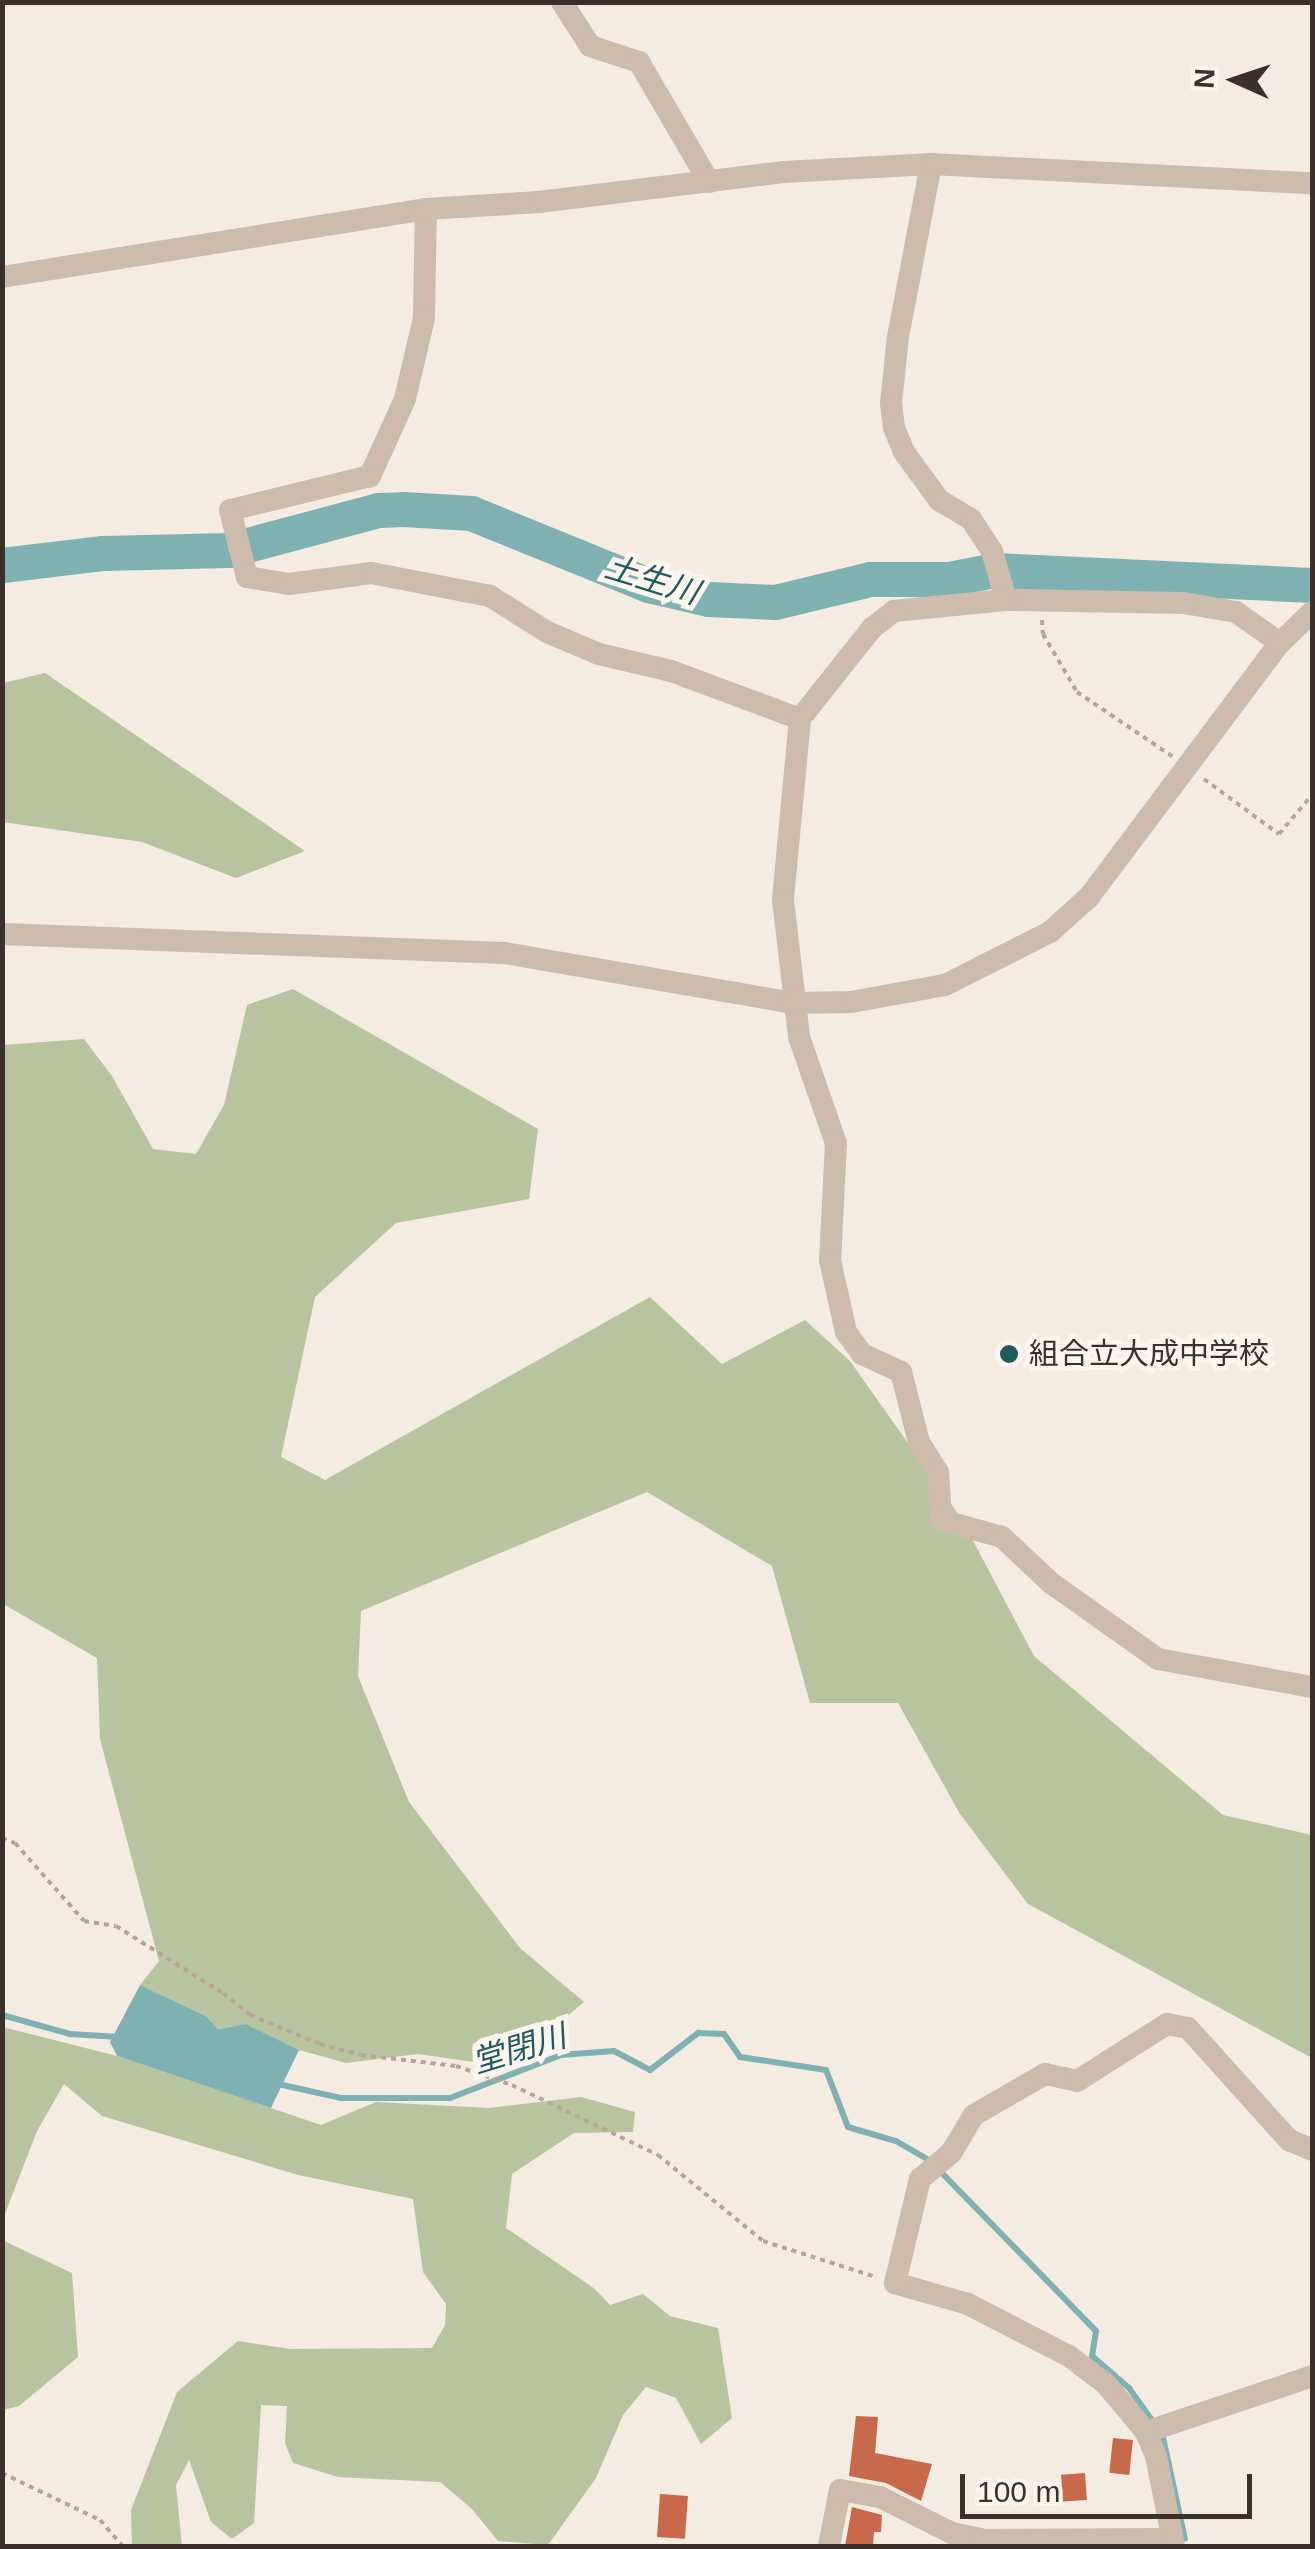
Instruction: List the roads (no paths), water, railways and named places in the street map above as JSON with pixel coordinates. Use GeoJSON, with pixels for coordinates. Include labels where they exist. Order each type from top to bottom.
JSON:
{"type":"FeatureCollection","features":[{"type":"Feature","properties":{"kind":"street"},"geometry":{"type":"LineString","coordinates":[[562,2],[590,46],[639,62],[709,182]]}},
{"type":"Feature","properties":{"kind":"street"},"geometry":{"type":"LineString","coordinates":[[932,164],[898,337],[890,404],[894,428],[904,452],[939,500],[970,519],[992,551],[1006,600]]}},
{"type":"Feature","properties":{"kind":"street"},"geometry":{"type":"LineString","coordinates":[[2,277],[426,209],[784,172],[932,164],[1312,183]]}},
{"type":"Feature","properties":{"kind":"street"},"geometry":{"type":"LineString","coordinates":[[426,209],[424,318],[405,398],[370,476],[230,510],[246,577],[290,584],[371,573],[490,596],[547,632],[599,654],[671,670],[800,719]]}},
{"type":"Feature","properties":{"kind":"street"},"geometry":{"type":"LineString","coordinates":[[1280,643],[1236,612],[1184,603],[1006,600],[894,611],[872,628],[800,719],[783,900],[800,1037],[836,1144],[830,1260],[846,1332],[862,1354],[901,1372],[919,1442],[938,1472],[941,1520],[1002,1537],[1051,1583],[1158,1659],[1312,1687]]}},
{"type":"Feature","properties":{"kind":"street"},"geometry":{"type":"LineString","coordinates":[[2,934],[504,953],[794,1003],[851,1002],[945,986],[1050,932],[1089,897],[1280,643],[1312,612]]}},
{"type":"Feature","properties":{"kind":"street"},"geometry":{"type":"LineString","coordinates":[[829,2546],[840,2490],[880,2497],[952,2533],[986,2540],[1173,2543],[1156,2456],[1146,2432],[1106,2384],[1070,2356],[968,2304],[895,2283],[920,2179],[951,2153],[974,2115],[1045,2074],[1077,2080],[1168,2024],[1188,2028],[1289,2140],[1312,2150]]}},
{"type":"Feature","properties":{"kind":"street"},"geometry":{"type":"LineString","coordinates":[[1146,2432],[1312,2376]]}},
{"type":"Feature","properties":{"kind":"water"},"geometry":{"type":"Polygon","coordinates":[[[140,1985],[206,2016],[218,2029],[246,2024],[299,2050],[271,2108],[117,2056],[110,2042],[140,1985]]]}},
{"type":"Feature","properties":{"kind":"waterway","name":"土生川"},"geometry":{"type":"LineString","coordinates":[[2,565],[103,553],[229,550],[378,510],[403,509],[471,513],[648,585],[708,599],[775,602],[870,579],[949,579],[995,570],[1312,585]]}},
{"type":"Feature","properties":{"kind":"waterway","name":"堂閉川"},"geometry":{"type":"LineString","coordinates":[[2,2015],[70,2034],[119,2037]]}},
{"type":"Feature","properties":{"kind":"waterway","name":"堂閉川"},"geometry":{"type":"LineString","coordinates":[[278,2084],[341,2098],[450,2098],[561,2055],[614,2051],[650,2070],[698,2033],[724,2034],[740,2057],[826,2070],[848,2127],[896,2141],[930,2161]]}},
{"type":"Feature","properties":{"kind":"waterway","name":"堂閉川"},"geometry":{"type":"LineString","coordinates":[[939,2170],[1096,2331],[1092,2356],[1129,2388],[1154,2423]]}},
{"type":"Feature","properties":{"kind":"waterway","name":"堂閉川"},"geometry":{"type":"LineString","coordinates":[[1162,2433],[1185,2539]]}},
{"type":"Feature","properties":{"kind":"place","name":"組合立大成中学校"},"geometry":{"type":"Point","coordinates":[1009,1354]}}]}
